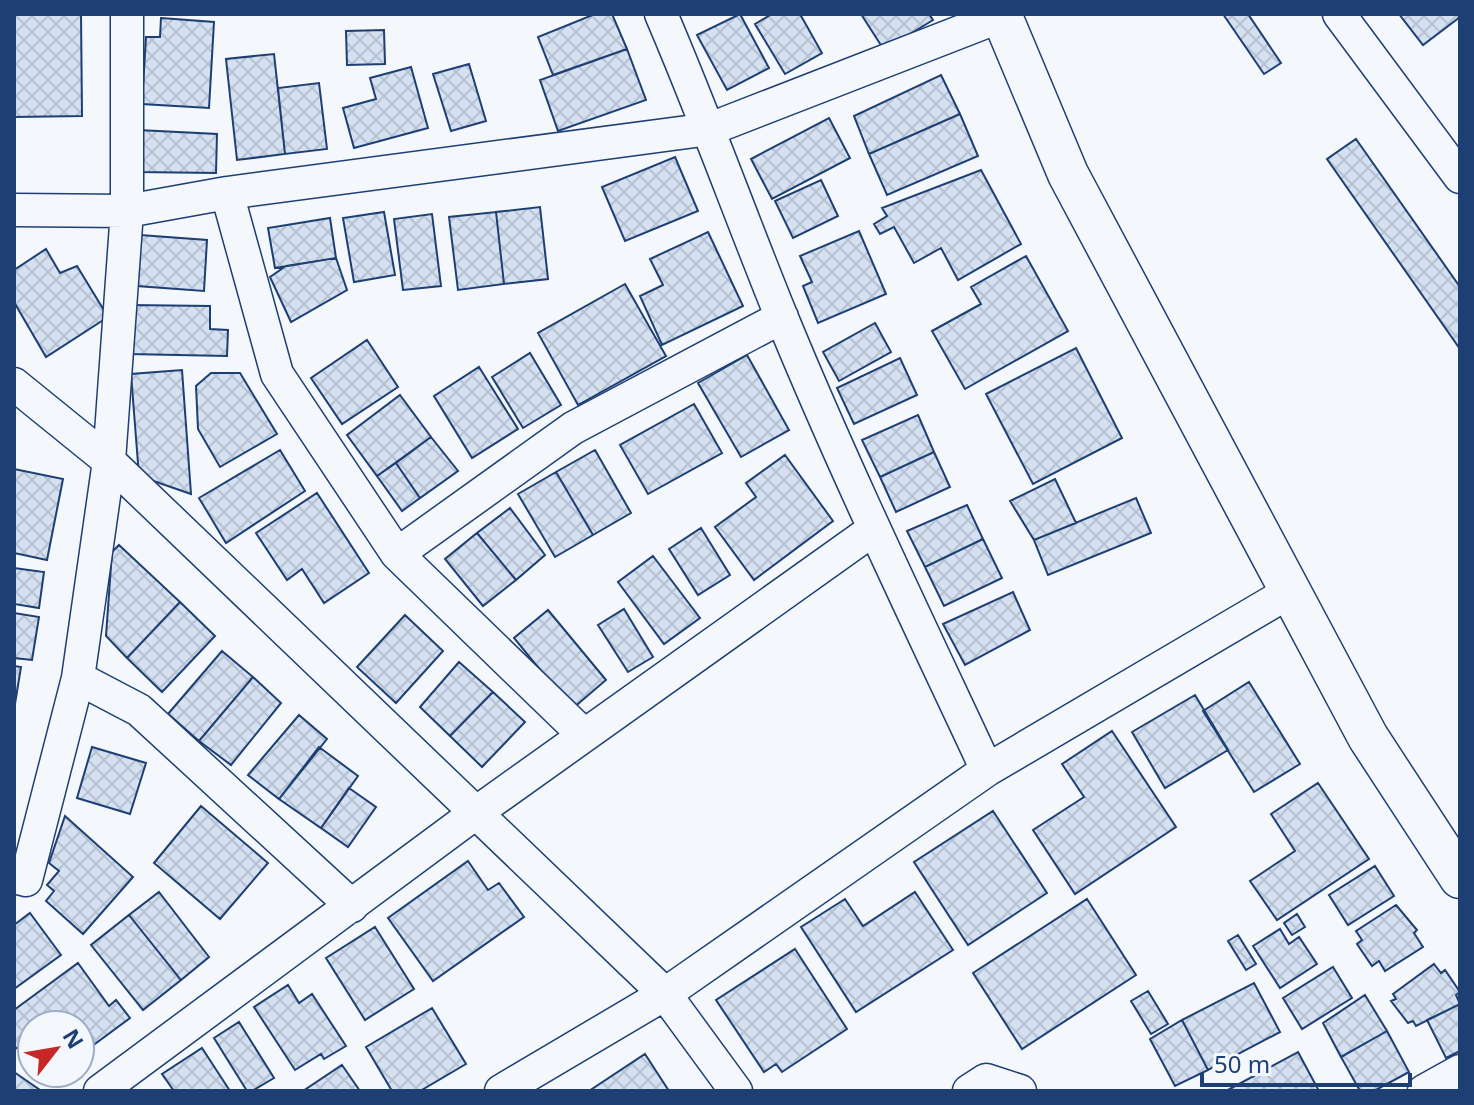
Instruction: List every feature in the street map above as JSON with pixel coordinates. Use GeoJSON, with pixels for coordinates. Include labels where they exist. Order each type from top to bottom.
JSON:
{"type":"FeatureCollection","features":[{"type":"Feature","properties":{"kind":"main road"},"geometry":{"type":"LineString","coordinates":[[1001,15],[1068,174],[1368,737],[1460,878]]}},
{"type":"Feature","properties":{"kind":"street"},"geometry":{"type":"LineString","coordinates":[[14,877],[26,880],[78,678],[109,461],[127,211],[127,14]]}},
{"type":"Feature","properties":{"kind":"street"},"geometry":{"type":"LineString","coordinates":[[661,14],[710,129],[782,317],[874,529],[987,770]]}},
{"type":"Feature","properties":{"kind":"street"},"geometry":{"type":"LineString","coordinates":[[1339,14],[1460,177]]}},
{"type":"Feature","properties":{"kind":"street"},"geometry":{"type":"LineString","coordinates":[[14,210],[127,211],[227,193],[710,129],[1001,15]]}},
{"type":"Feature","properties":{"kind":"street"},"geometry":{"type":"LineString","coordinates":[[227,193],[277,374],[397,554],[584,735]]}},
{"type":"Feature","properties":{"kind":"street"},"geometry":{"type":"LineString","coordinates":[[397,554],[573,428],[782,317]]}},
{"type":"Feature","properties":{"kind":"street"},"geometry":{"type":"LineString","coordinates":[[14,384],[109,461],[665,994],[736,1091]]}},
{"type":"Feature","properties":{"kind":"street"},"geometry":{"type":"LineString","coordinates":[[100,1091],[477,812],[874,529]]}},
{"type":"Feature","properties":{"kind":"street"},"geometry":{"type":"LineString","coordinates":[[501,1091],[665,994],[987,770],[1291,591]]}},
{"type":"Feature","properties":{"kind":"street"},"geometry":{"type":"LineString","coordinates":[[78,678],[139,710],[352,906]]}},
{"type":"Feature","properties":{"kind":"street"},"geometry":{"type":"LineString","coordinates":[[1424,1091],[1460,1071]]}},
{"type":"Feature","properties":{"kind":"street"},"geometry":{"type":"LineString","coordinates":[[969,1091],[986,1080],[1020,1091]]}},
{"type":"Feature","properties":{"kind":"building"},"geometry":{"type":"Polygon","coordinates":[[[14,14],[81,14],[82,116],[14,117],[14,14]]]}},
{"type":"Feature","properties":{"kind":"building"},"geometry":{"type":"Polygon","coordinates":[[[595,14],[612,14],[627,49],[553,75],[538,37],[595,14]]]}},
{"type":"Feature","properties":{"kind":"building"},"geometry":{"type":"Polygon","coordinates":[[[740,14],[769,68],[727,90],[697,35],[740,14]]]}},
{"type":"Feature","properties":{"kind":"building"},"geometry":{"type":"Polygon","coordinates":[[[772,14],[800,14],[822,53],[785,74],[755,24],[772,14]]]}},
{"type":"Feature","properties":{"kind":"building"},"geometry":{"type":"Polygon","coordinates":[[[861,14],[929,14],[933,20],[884,50],[861,14]]]}},
{"type":"Feature","properties":{"kind":"building"},"geometry":{"type":"Polygon","coordinates":[[[1223,14],[1248,14],[1281,63],[1264,74],[1223,14]]]}},
{"type":"Feature","properties":{"kind":"building"},"geometry":{"type":"Polygon","coordinates":[[[1399,14],[1460,14],[1460,17],[1423,45],[1399,14]]]}},
{"type":"Feature","properties":{"kind":"building"},"geometry":{"type":"Polygon","coordinates":[[[161,18],[214,22],[209,108],[142,104],[146,37],[160,37],[161,18]]]}},
{"type":"Feature","properties":{"kind":"building"},"geometry":{"type":"Polygon","coordinates":[[[384,30],[385,64],[347,65],[346,31],[384,30]]]}},
{"type":"Feature","properties":{"kind":"building"},"geometry":{"type":"Polygon","coordinates":[[[627,49],[646,100],[558,131],[540,80],[627,49]]]}},
{"type":"Feature","properties":{"kind":"building"},"geometry":{"type":"Polygon","coordinates":[[[274,54],[285,154],[237,160],[226,59],[274,54]]]}},
{"type":"Feature","properties":{"kind":"building"},"geometry":{"type":"Polygon","coordinates":[[[469,64],[486,121],[451,131],[433,74],[469,64]]]}},
{"type":"Feature","properties":{"kind":"building"},"geometry":{"type":"Polygon","coordinates":[[[411,67],[428,128],[354,148],[343,108],[376,99],[370,78],[411,67]]]}},
{"type":"Feature","properties":{"kind":"building"},"geometry":{"type":"Polygon","coordinates":[[[941,75],[960,114],[869,154],[854,116],[941,75]]]}},
{"type":"Feature","properties":{"kind":"building"},"geometry":{"type":"Polygon","coordinates":[[[319,83],[327,149],[285,154],[278,88],[319,83]]]}},
{"type":"Feature","properties":{"kind":"building"},"geometry":{"type":"Polygon","coordinates":[[[960,114],[978,156],[887,195],[869,154],[960,114]]]}},
{"type":"Feature","properties":{"kind":"building"},"geometry":{"type":"Polygon","coordinates":[[[829,118],[850,158],[772,199],[751,159],[829,118]]]}},
{"type":"Feature","properties":{"kind":"building"},"geometry":{"type":"Polygon","coordinates":[[[138,130],[217,134],[216,173],[138,172],[138,130]]]}},
{"type":"Feature","properties":{"kind":"building"},"geometry":{"type":"Polygon","coordinates":[[[1356,139],[1460,287],[1460,349],[1327,159],[1356,139]]]}},
{"type":"Feature","properties":{"kind":"building"},"geometry":{"type":"Polygon","coordinates":[[[675,157],[698,211],[625,241],[602,187],[675,157]]]}},
{"type":"Feature","properties":{"kind":"building"},"geometry":{"type":"Polygon","coordinates":[[[981,170],[1021,244],[958,280],[941,248],[914,263],[894,227],[880,234],[874,224],[887,216],[882,208],[981,170]]]}},
{"type":"Feature","properties":{"kind":"building"},"geometry":{"type":"Polygon","coordinates":[[[821,180],[838,216],[793,238],[775,201],[821,180]]]}},
{"type":"Feature","properties":{"kind":"building"},"geometry":{"type":"Polygon","coordinates":[[[540,207],[548,279],[504,284],[496,212],[540,207]]]}},
{"type":"Feature","properties":{"kind":"building"},"geometry":{"type":"Polygon","coordinates":[[[384,212],[395,275],[354,282],[343,218],[384,212]]]}},
{"type":"Feature","properties":{"kind":"building"},"geometry":{"type":"Polygon","coordinates":[[[496,212],[504,284],[458,290],[449,217],[496,212]]]}},
{"type":"Feature","properties":{"kind":"building"},"geometry":{"type":"Polygon","coordinates":[[[432,214],[441,286],[403,290],[394,219],[432,214]]]}},
{"type":"Feature","properties":{"kind":"building"},"geometry":{"type":"Polygon","coordinates":[[[330,218],[336,258],[275,268],[268,228],[330,218]]]}},
{"type":"Feature","properties":{"kind":"building"},"geometry":{"type":"Polygon","coordinates":[[[859,231],[886,294],[818,323],[803,286],[812,282],[800,256],[859,231]]]}},
{"type":"Feature","properties":{"kind":"building"},"geometry":{"type":"Polygon","coordinates":[[[708,232],[743,306],[662,345],[640,296],[663,285],[650,259],[708,232]]]}},
{"type":"Feature","properties":{"kind":"building"},"geometry":{"type":"Polygon","coordinates":[[[140,235],[207,240],[204,291],[137,286],[140,235]]]}},
{"type":"Feature","properties":{"kind":"building"},"geometry":{"type":"Polygon","coordinates":[[[46,249],[60,273],[77,266],[108,317],[46,357],[14,302],[14,270],[46,249]]]}},
{"type":"Feature","properties":{"kind":"building"},"geometry":{"type":"Polygon","coordinates":[[[1026,256],[1068,331],[965,389],[932,331],[981,304],[971,287],[1026,256]]]}},
{"type":"Feature","properties":{"kind":"building"},"geometry":{"type":"Polygon","coordinates":[[[336,258],[347,290],[291,322],[270,277],[286,266],[336,258]]]}},
{"type":"Feature","properties":{"kind":"building"},"geometry":{"type":"Polygon","coordinates":[[[625,284],[666,356],[578,405],[538,333],[625,284]]]}},
{"type":"Feature","properties":{"kind":"building"},"geometry":{"type":"Polygon","coordinates":[[[130,305],[210,306],[210,329],[228,330],[227,356],[129,354],[130,305]]]}},
{"type":"Feature","properties":{"kind":"building"},"geometry":{"type":"Polygon","coordinates":[[[875,323],[891,352],[839,381],[823,352],[875,323]]]}},
{"type":"Feature","properties":{"kind":"building"},"geometry":{"type":"Polygon","coordinates":[[[367,340],[398,387],[342,424],[311,378],[367,340]]]}},
{"type":"Feature","properties":{"kind":"building"},"geometry":{"type":"Polygon","coordinates":[[[1076,348],[1122,438],[1033,484],[986,394],[1076,348]]]}},
{"type":"Feature","properties":{"kind":"building"},"geometry":{"type":"Polygon","coordinates":[[[530,353],[561,405],[523,428],[492,377],[530,353]]]}},
{"type":"Feature","properties":{"kind":"building"},"geometry":{"type":"Polygon","coordinates":[[[747,355],[789,430],[741,457],[698,383],[747,355]]]}},
{"type":"Feature","properties":{"kind":"building"},"geometry":{"type":"Polygon","coordinates":[[[900,358],[917,395],[854,424],[837,388],[900,358]]]}},
{"type":"Feature","properties":{"kind":"building"},"geometry":{"type":"Polygon","coordinates":[[[479,367],[518,429],[472,458],[434,396],[479,367]]]}},
{"type":"Feature","properties":{"kind":"building"},"geometry":{"type":"Polygon","coordinates":[[[182,370],[191,494],[139,476],[131,374],[182,370]]]}},
{"type":"Feature","properties":{"kind":"building"},"geometry":{"type":"Polygon","coordinates":[[[211,373],[240,373],[277,434],[220,467],[198,429],[196,386],[211,373]]]}},
{"type":"Feature","properties":{"kind":"building"},"geometry":{"type":"Polygon","coordinates":[[[400,395],[431,437],[377,476],[347,435],[400,395]]]}},
{"type":"Feature","properties":{"kind":"building"},"geometry":{"type":"Polygon","coordinates":[[[694,404],[722,453],[648,494],[620,445],[694,404]]]}},
{"type":"Feature","properties":{"kind":"building"},"geometry":{"type":"Polygon","coordinates":[[[918,415],[934,452],[880,477],[862,440],[918,415]]]}},
{"type":"Feature","properties":{"kind":"building"},"geometry":{"type":"Polygon","coordinates":[[[431,437],[458,471],[420,498],[396,463],[431,437]]]}},
{"type":"Feature","properties":{"kind":"building"},"geometry":{"type":"Polygon","coordinates":[[[280,450],[305,491],[226,543],[199,498],[280,450]]]}},
{"type":"Feature","properties":{"kind":"building"},"geometry":{"type":"Polygon","coordinates":[[[595,450],[631,513],[593,535],[556,472],[595,450]]]}},
{"type":"Feature","properties":{"kind":"building"},"geometry":{"type":"Polygon","coordinates":[[[934,452],[950,487],[896,512],[880,477],[934,452]]]}},
{"type":"Feature","properties":{"kind":"building"},"geometry":{"type":"Polygon","coordinates":[[[785,455],[833,521],[754,580],[715,527],[756,497],[746,483],[785,455]]]}},
{"type":"Feature","properties":{"kind":"building"},"geometry":{"type":"Polygon","coordinates":[[[396,463],[420,498],[402,511],[377,476],[396,463]]]}},
{"type":"Feature","properties":{"kind":"building"},"geometry":{"type":"Polygon","coordinates":[[[14,469],[63,479],[47,560],[14,553],[14,469]]]}},
{"type":"Feature","properties":{"kind":"building"},"geometry":{"type":"Polygon","coordinates":[[[556,472],[593,535],[555,557],[518,494],[556,472]]]}},
{"type":"Feature","properties":{"kind":"building"},"geometry":{"type":"Polygon","coordinates":[[[1055,479],[1076,523],[1034,540],[1010,501],[1055,479]]]}},
{"type":"Feature","properties":{"kind":"building"},"geometry":{"type":"Polygon","coordinates":[[[317,493],[369,573],[324,603],[302,569],[287,580],[256,533],[317,493]]]}},
{"type":"Feature","properties":{"kind":"building"},"geometry":{"type":"Polygon","coordinates":[[[1136,498],[1151,533],[1048,575],[1034,540],[1136,498]]]}},
{"type":"Feature","properties":{"kind":"building"},"geometry":{"type":"Polygon","coordinates":[[[967,505],[983,539],[925,567],[907,531],[967,505]]]}},
{"type":"Feature","properties":{"kind":"building"},"geometry":{"type":"Polygon","coordinates":[[[510,508],[545,555],[516,580],[477,533],[510,508]]]}},
{"type":"Feature","properties":{"kind":"building"},"geometry":{"type":"Polygon","coordinates":[[[701,528],[730,575],[698,595],[669,549],[701,528]]]}},
{"type":"Feature","properties":{"kind":"building"},"geometry":{"type":"Polygon","coordinates":[[[477,533],[516,580],[483,606],[445,559],[477,533]]]}},
{"type":"Feature","properties":{"kind":"building"},"geometry":{"type":"Polygon","coordinates":[[[983,539],[1002,578],[944,606],[925,567],[983,539]]]}},
{"type":"Feature","properties":{"kind":"building"},"geometry":{"type":"Polygon","coordinates":[[[119,545],[180,602],[127,658],[106,636],[112,552],[119,545]]]}},
{"type":"Feature","properties":{"kind":"building"},"geometry":{"type":"Polygon","coordinates":[[[653,556],[700,618],[664,644],[618,582],[653,556]]]}},
{"type":"Feature","properties":{"kind":"building"},"geometry":{"type":"Polygon","coordinates":[[[14,568],[44,572],[39,608],[14,604],[14,568]]]}},
{"type":"Feature","properties":{"kind":"building"},"geometry":{"type":"Polygon","coordinates":[[[1013,592],[1030,630],[965,665],[943,624],[1013,592]]]}},
{"type":"Feature","properties":{"kind":"building"},"geometry":{"type":"Polygon","coordinates":[[[180,602],[215,636],[162,692],[127,658],[180,602]]]}},
{"type":"Feature","properties":{"kind":"building"},"geometry":{"type":"Polygon","coordinates":[[[624,609],[653,657],[628,672],[598,625],[624,609]]]}},
{"type":"Feature","properties":{"kind":"building"},"geometry":{"type":"Polygon","coordinates":[[[548,610],[606,680],[572,709],[514,638],[548,610]]]}},
{"type":"Feature","properties":{"kind":"building"},"geometry":{"type":"Polygon","coordinates":[[[14,613],[39,617],[32,660],[14,658],[14,613]]]}},
{"type":"Feature","properties":{"kind":"building"},"geometry":{"type":"Polygon","coordinates":[[[405,615],[443,651],[396,703],[357,667],[405,615]]]}},
{"type":"Feature","properties":{"kind":"building"},"geometry":{"type":"Polygon","coordinates":[[[222,651],[253,677],[199,741],[168,714],[222,651]]]}},
{"type":"Feature","properties":{"kind":"building"},"geometry":{"type":"Polygon","coordinates":[[[459,662],[493,692],[450,736],[420,707],[459,662]]]}},
{"type":"Feature","properties":{"kind":"building"},"geometry":{"type":"Polygon","coordinates":[[[14,666],[21,667],[14,710],[14,666]]]}},
{"type":"Feature","properties":{"kind":"building"},"geometry":{"type":"Polygon","coordinates":[[[253,677],[281,703],[231,765],[199,741],[253,677]]]}},
{"type":"Feature","properties":{"kind":"building"},"geometry":{"type":"Polygon","coordinates":[[[1249,682],[1300,764],[1254,792],[1203,711],[1249,682]]]}},
{"type":"Feature","properties":{"kind":"building"},"geometry":{"type":"Polygon","coordinates":[[[493,692],[525,722],[482,767],[450,736],[493,692]]]}},
{"type":"Feature","properties":{"kind":"building"},"geometry":{"type":"Polygon","coordinates":[[[1195,695],[1228,750],[1165,788],[1132,732],[1195,695]]]}},
{"type":"Feature","properties":{"kind":"building"},"geometry":{"type":"Polygon","coordinates":[[[299,715],[327,739],[279,799],[248,775],[299,715]]]}},
{"type":"Feature","properties":{"kind":"building"},"geometry":{"type":"Polygon","coordinates":[[[1112,731],[1176,827],[1075,894],[1033,830],[1084,797],[1062,764],[1112,731]]]}},
{"type":"Feature","properties":{"kind":"building"},"geometry":{"type":"Polygon","coordinates":[[[92,747],[146,763],[130,814],[77,798],[92,747]]]}},
{"type":"Feature","properties":{"kind":"building"},"geometry":{"type":"Polygon","coordinates":[[[319,747],[358,776],[321,828],[279,799],[319,747]]]}},
{"type":"Feature","properties":{"kind":"building"},"geometry":{"type":"Polygon","coordinates":[[[1318,783],[1369,859],[1277,920],[1250,881],[1295,851],[1271,814],[1318,783]]]}},
{"type":"Feature","properties":{"kind":"building"},"geometry":{"type":"Polygon","coordinates":[[[349,788],[376,807],[348,847],[321,828],[349,788]]]}},
{"type":"Feature","properties":{"kind":"building"},"geometry":{"type":"Polygon","coordinates":[[[201,806],[268,863],[220,919],[154,863],[201,806]]]}},
{"type":"Feature","properties":{"kind":"building"},"geometry":{"type":"Polygon","coordinates":[[[993,811],[1047,893],[968,945],[914,862],[993,811]]]}},
{"type":"Feature","properties":{"kind":"building"},"geometry":{"type":"Polygon","coordinates":[[[65,816],[133,877],[83,934],[46,901],[54,891],[47,885],[59,871],[49,863],[65,816]]]}},
{"type":"Feature","properties":{"kind":"building"},"geometry":{"type":"Polygon","coordinates":[[[468,861],[488,890],[499,883],[524,917],[433,981],[388,918],[468,861]]]}},
{"type":"Feature","properties":{"kind":"building"},"geometry":{"type":"Polygon","coordinates":[[[1375,866],[1394,896],[1348,925],[1329,895],[1375,866]]]}},
{"type":"Feature","properties":{"kind":"building"},"geometry":{"type":"Polygon","coordinates":[[[159,892],[209,957],[181,980],[129,915],[159,892]]]}},
{"type":"Feature","properties":{"kind":"building"},"geometry":{"type":"Polygon","coordinates":[[[915,892],[953,950],[856,1012],[801,927],[845,899],[863,926],[915,892]]]}},
{"type":"Feature","properties":{"kind":"building"},"geometry":{"type":"Polygon","coordinates":[[[1087,899],[1136,975],[1022,1049],[973,973],[1087,899]]]}},
{"type":"Feature","properties":{"kind":"building"},"geometry":{"type":"Polygon","coordinates":[[[1396,905],[1417,930],[1414,933],[1423,947],[1385,971],[1379,961],[1372,966],[1357,944],[1362,940],[1356,931],[1396,905]]]}},
{"type":"Feature","properties":{"kind":"building"},"geometry":{"type":"Polygon","coordinates":[[[30,913],[61,955],[14,989],[14,925],[30,913]]]}},
{"type":"Feature","properties":{"kind":"building"},"geometry":{"type":"Polygon","coordinates":[[[1297,914],[1305,927],[1292,935],[1284,923],[1297,914]]]}},
{"type":"Feature","properties":{"kind":"building"},"geometry":{"type":"Polygon","coordinates":[[[129,915],[181,980],[143,1010],[91,945],[129,915]]]}},
{"type":"Feature","properties":{"kind":"building"},"geometry":{"type":"Polygon","coordinates":[[[375,927],[414,989],[365,1020],[326,958],[375,927]]]}},
{"type":"Feature","properties":{"kind":"building"},"geometry":{"type":"Polygon","coordinates":[[[1280,929],[1289,944],[1299,937],[1317,964],[1280,988],[1253,946],[1280,929]]]}},
{"type":"Feature","properties":{"kind":"building"},"geometry":{"type":"Polygon","coordinates":[[[1238,935],[1256,964],[1246,970],[1228,941],[1238,935]]]}},
{"type":"Feature","properties":{"kind":"building"},"geometry":{"type":"Polygon","coordinates":[[[795,949],[847,1029],[782,1072],[776,1064],[764,1072],[716,1000],[795,949]]]}},
{"type":"Feature","properties":{"kind":"building"},"geometry":{"type":"Polygon","coordinates":[[[78,963],[109,1006],[116,1000],[130,1018],[96,1043],[96,1009],[16,1009],[14,1050],[14,1010],[78,963]]]}},
{"type":"Feature","properties":{"kind":"building"},"geometry":{"type":"Polygon","coordinates":[[[1434,964],[1441,973],[1445,970],[1460,992],[1456,995],[1460,1004],[1416,1026],[1413,1021],[1408,1023],[1391,1001],[1396,999],[1393,994],[1434,964]]]}},
{"type":"Feature","properties":{"kind":"building"},"geometry":{"type":"Polygon","coordinates":[[[1333,967],[1352,998],[1302,1029],[1283,998],[1333,967]]]}},
{"type":"Feature","properties":{"kind":"building"},"geometry":{"type":"Polygon","coordinates":[[[1254,983],[1280,1032],[1208,1070],[1182,1020],[1254,983]]]}},
{"type":"Feature","properties":{"kind":"building"},"geometry":{"type":"Polygon","coordinates":[[[288,985],[299,1003],[312,994],[346,1046],[324,1059],[321,1054],[295,1070],[254,1007],[288,985]]]}},
{"type":"Feature","properties":{"kind":"building"},"geometry":{"type":"Polygon","coordinates":[[[1148,991],[1168,1024],[1151,1034],[1131,1001],[1148,991]]]}},
{"type":"Feature","properties":{"kind":"building"},"geometry":{"type":"Polygon","coordinates":[[[1365,995],[1387,1031],[1341,1057],[1323,1023],[1365,995]]]}},
{"type":"Feature","properties":{"kind":"building"},"geometry":{"type":"Polygon","coordinates":[[[1460,1004],[1460,1051],[1446,1058],[1427,1020],[1460,1004]]]}},
{"type":"Feature","properties":{"kind":"building"},"geometry":{"type":"Polygon","coordinates":[[[432,1008],[466,1064],[420,1091],[392,1091],[366,1047],[432,1008]]]}},
{"type":"Feature","properties":{"kind":"building"},"geometry":{"type":"Polygon","coordinates":[[[1182,1020],[1208,1070],[1175,1086],[1150,1039],[1182,1020]]]}},
{"type":"Feature","properties":{"kind":"building"},"geometry":{"type":"Polygon","coordinates":[[[239,1022],[274,1078],[252,1091],[247,1091],[214,1038],[239,1022]]]}},
{"type":"Feature","properties":{"kind":"building"},"geometry":{"type":"Polygon","coordinates":[[[1387,1031],[1409,1072],[1374,1091],[1360,1091],[1341,1057],[1387,1031]]]}},
{"type":"Feature","properties":{"kind":"building"},"geometry":{"type":"Polygon","coordinates":[[[202,1048],[230,1091],[174,1091],[162,1074],[202,1048]]]}},
{"type":"Feature","properties":{"kind":"building"},"geometry":{"type":"Polygon","coordinates":[[[1298,1052],[1319,1091],[1226,1091],[1298,1052]]]}},
{"type":"Feature","properties":{"kind":"building"},"geometry":{"type":"Polygon","coordinates":[[[645,1054],[669,1091],[589,1091],[645,1054]]]}},
{"type":"Feature","properties":{"kind":"building"},"geometry":{"type":"Polygon","coordinates":[[[342,1065],[360,1091],[303,1091],[342,1065]]]}},
{"type":"Feature","properties":{"kind":"building"},"geometry":{"type":"Polygon","coordinates":[[[14,1072],[16,1089],[40,1090],[39,1091],[14,1091],[14,1072]]]}}]}
